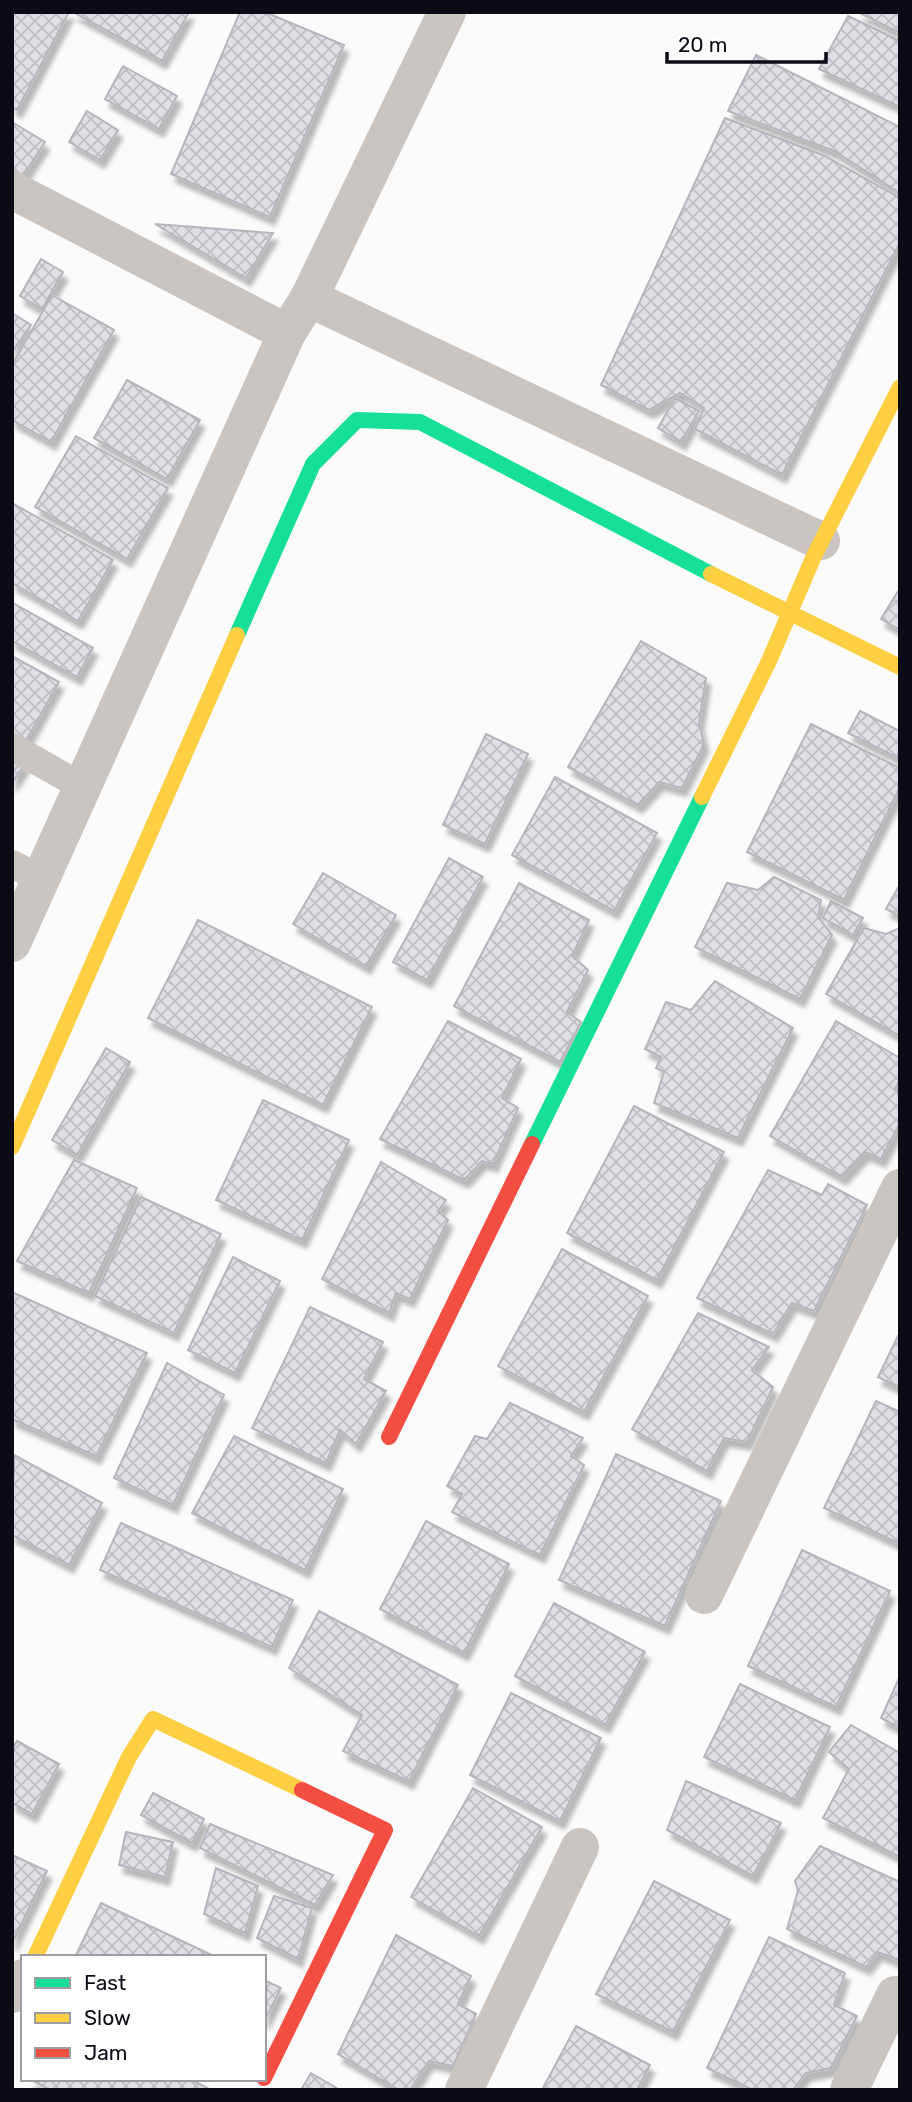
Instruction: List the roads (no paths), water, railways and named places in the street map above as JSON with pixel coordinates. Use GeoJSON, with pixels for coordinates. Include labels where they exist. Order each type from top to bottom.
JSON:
{"type":"FeatureCollection","features":[{"type":"Feature","properties":{"kind":"street"},"geometry":{"type":"LineString","coordinates":[[12,943],[27,872],[83,787],[287,333],[309,298],[447,12]]}},
{"type":"Feature","properties":{"kind":"street"},"geometry":{"type":"LineString","coordinates":[[12,190],[287,333]]}},
{"type":"Feature","properties":{"kind":"street"},"geometry":{"type":"LineString","coordinates":[[309,298],[821,541]]}},
{"type":"Feature","properties":{"kind":"street"},"geometry":{"type":"LineString","coordinates":[[389,1437],[769,661],[787,613],[821,541],[900,387]]}},
{"type":"Feature","properties":{"kind":"street"},"geometry":{"type":"LineString","coordinates":[[12,1147],[313,464],[357,420],[420,422],[787,613],[900,667]]}},
{"type":"Feature","properties":{"kind":"street"},"geometry":{"type":"LineString","coordinates":[[704,1595],[900,1188]]}},
{"type":"Feature","properties":{"kind":"street"},"geometry":{"type":"LineString","coordinates":[[36,1955],[129,1757],[153,1720],[385,1830],[266,2068]]}},
{"type":"Feature","properties":{"kind":"street"},"geometry":{"type":"LineString","coordinates":[[464,2090],[580,1847]]}},
{"type":"Feature","properties":{"kind":"street"},"geometry":{"type":"LineString","coordinates":[[849,2090],[895,1995]]}},
{"type":"Feature","properties":{"kind":"lane"},"geometry":{"type":"LineString","coordinates":[[12,747],[83,787]]}}]}
